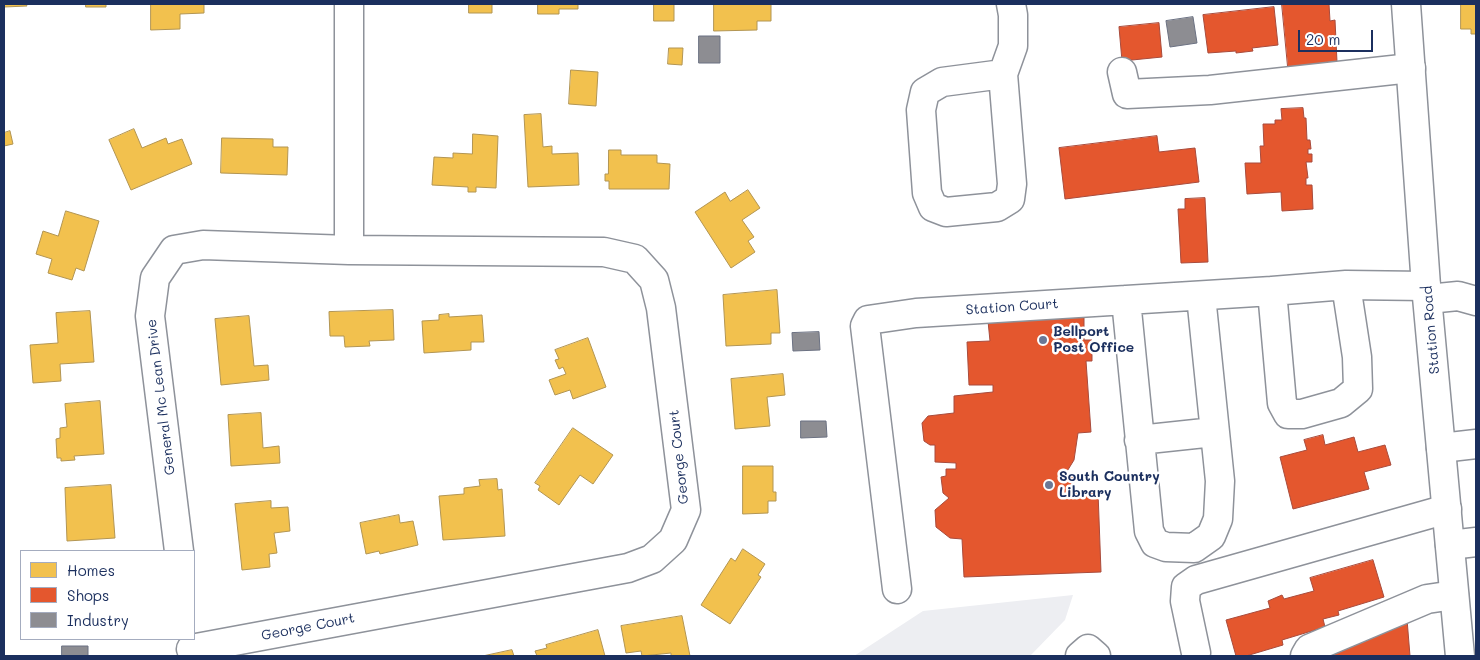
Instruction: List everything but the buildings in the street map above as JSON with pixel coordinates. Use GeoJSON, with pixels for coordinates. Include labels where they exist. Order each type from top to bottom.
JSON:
{"type":"FeatureCollection","features":[{"type":"Feature","properties":{"kind":"street"},"geometry":{"type":"LineString","coordinates":[[348,4],[350,250]]}},
{"type":"Feature","properties":{"kind":"street"},"geometry":{"type":"LineString","coordinates":[[1003,74],[942,82],[925,92],[922,110],[927,193],[933,207],[946,212],[997,207],[1010,199],[1012,184],[1003,74],[1013,46],[1011,4]]}},
{"type":"Feature","properties":{"kind":"street","name":"Station Road"},"geometry":{"type":"LineString","coordinates":[[1406,4],[1427,292],[1460,656]]}},
{"type":"Feature","properties":{"kind":"street"},"geometry":{"type":"LineString","coordinates":[[1122,72],[1127,94],[1219,89],[1411,68]]}},
{"type":"Feature","properties":{"kind":"street","name":"General Mc Lean Drive"},"geometry":{"type":"LineString","coordinates":[[179,550],[150,316],[156,278],[174,250],[203,245],[350,250]]}},
{"type":"Feature","properties":{"kind":"street","name":"George Court"},"geometry":{"type":"LineString","coordinates":[[191,648],[628,568],[652,559],[673,540],[686,510],[661,308],[654,280],[635,259],[604,252],[350,250]]}},
{"type":"Feature","properties":{"kind":"street"},"geometry":{"type":"LineString","coordinates":[[1272,291],[1282,403],[1288,414],[1302,414],[1341,403],[1358,389],[1357,356],[1346,285]]}},
{"type":"Feature","properties":{"kind":"street","name":"Station Court"},"geometry":{"type":"LineString","coordinates":[[897,589],[865,326],[868,320],[916,313],[1201,296],[1346,285],[1427,292],[1470,293]]}},
{"type":"Feature","properties":{"kind":"street"},"geometry":{"type":"LineString","coordinates":[[1126,300],[1148,531],[1155,543],[1166,547],[1194,548],[1211,536],[1218,519],[1220,481],[1201,296]]}},
{"type":"Feature","properties":{"kind":"street"},"geometry":{"type":"LineString","coordinates":[[1139,440],[1214,432]]}},
{"type":"Feature","properties":{"kind":"street"},"geometry":{"type":"LineString","coordinates":[[1441,448],[1476,444]]}},
{"type":"Feature","properties":{"kind":"street"},"geometry":{"type":"LineString","coordinates":[[1196,654],[1185,601],[1186,587],[1196,580],[1447,509]]}},
{"type":"Feature","properties":{"kind":"street"},"geometry":{"type":"LineString","coordinates":[[1450,545],[1476,542]]}},
{"type":"Feature","properties":{"kind":"street"},"geometry":{"type":"LineString","coordinates":[[1305,656],[1309,648],[1427,599],[1454,595]]}},
{"type":"Feature","properties":{"kind":"street"},"geometry":{"type":"LineString","coordinates":[[1080,656],[1088,648],[1096,656]]}},
{"type":"Feature","properties":{"kind":"shaded area"},"geometry":{"type":"Polygon","coordinates":[[[1073,595],[1065,620],[1030,656],[854,656],[923,611],[1073,595]]]}},
{"type":"Feature","properties":{"kind":"place","name":"Bellport Post Office"},"geometry":{"type":"Point","coordinates":[1043,340]}},
{"type":"Feature","properties":{"kind":"place","name":"South Country Library"},"geometry":{"type":"Point","coordinates":[1049,485]}}]}
